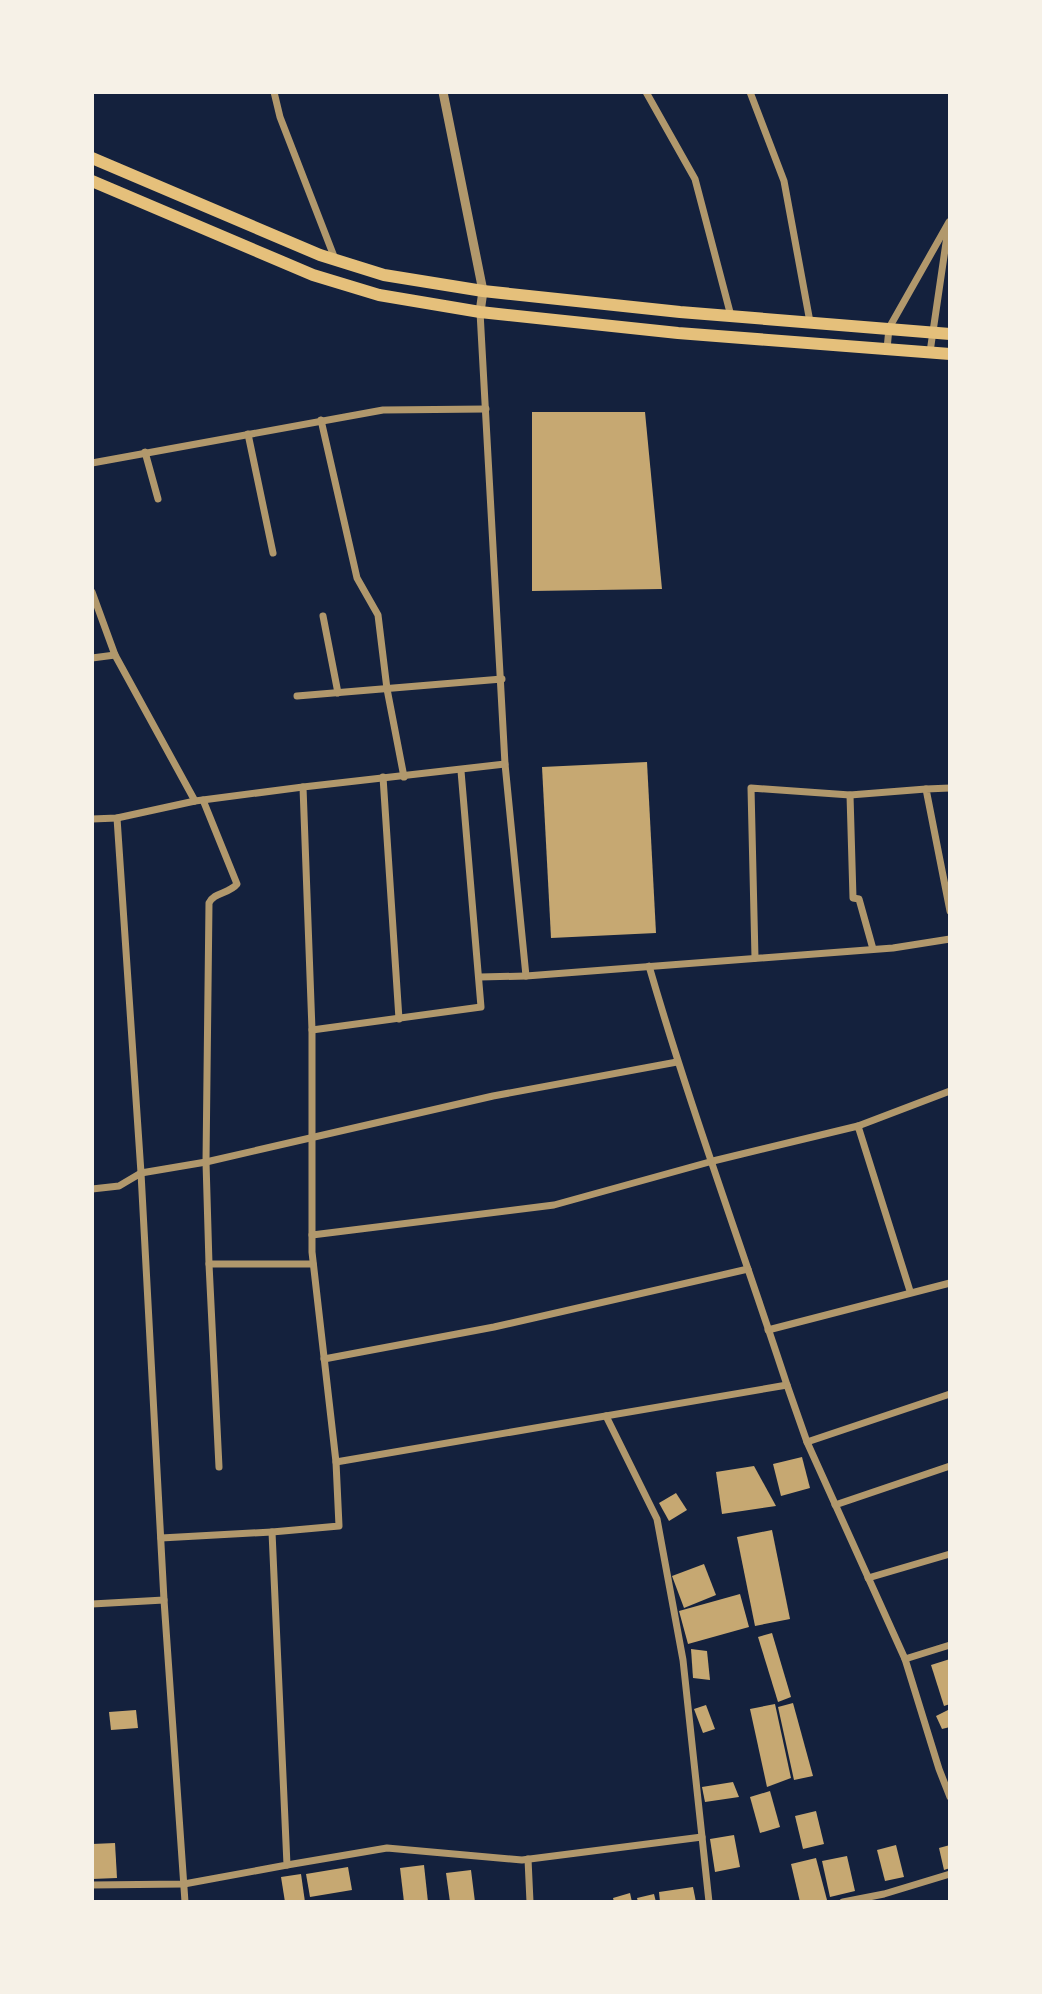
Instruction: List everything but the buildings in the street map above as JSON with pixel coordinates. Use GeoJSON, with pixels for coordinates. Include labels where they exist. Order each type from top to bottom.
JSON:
{"type":"FeatureCollection","features":[{"type":"Feature","properties":{"kind":"highway"},"geometry":{"type":"LineString","coordinates":[[92,158],[233,220],[384,275],[483,291],[950,334]]}},
{"type":"Feature","properties":{"kind":"highway"},"geometry":{"type":"LineString","coordinates":[[92,181],[313,275],[379,295],[480,312],[678,333],[950,354]]}},
{"type":"Feature","properties":{"kind":"street"},"geometry":{"type":"LineString","coordinates":[[274,92],[280,117],[335,259]]}},
{"type":"Feature","properties":{"kind":"street"},"geometry":{"type":"LineString","coordinates":[[443,92],[483,291],[480,312],[505,764],[526,976]]}},
{"type":"Feature","properties":{"kind":"street"},"geometry":{"type":"LineString","coordinates":[[646,92],[695,179],[731,316]]}},
{"type":"Feature","properties":{"kind":"street"},"geometry":{"type":"LineString","coordinates":[[750,92],[784,181],[810,322]]}},
{"type":"Feature","properties":{"kind":"street"},"geometry":{"type":"LineString","coordinates":[[887,349],[889,328],[950,220]]}},
{"type":"Feature","properties":{"kind":"street"},"geometry":{"type":"LineString","coordinates":[[930,352],[950,220]]}},
{"type":"Feature","properties":{"kind":"street"},"geometry":{"type":"LineString","coordinates":[[92,463],[383,410],[486,409]]}},
{"type":"Feature","properties":{"kind":"street"},"geometry":{"type":"LineString","coordinates":[[321,420],[357,578],[378,615],[387,689],[404,777]]}},
{"type":"Feature","properties":{"kind":"street"},"geometry":{"type":"LineString","coordinates":[[248,434],[273,553]]}},
{"type":"Feature","properties":{"kind":"street"},"geometry":{"type":"LineString","coordinates":[[145,452],[158,499]]}},
{"type":"Feature","properties":{"kind":"street"},"geometry":{"type":"LineString","coordinates":[[92,592],[115,655],[199,801],[237,884],[233,889],[213,897],[209,903],[206,1162],[219,1467]]}},
{"type":"Feature","properties":{"kind":"street"},"geometry":{"type":"LineString","coordinates":[[323,616],[338,693]]}},
{"type":"Feature","properties":{"kind":"street"},"geometry":{"type":"LineString","coordinates":[[92,658],[115,655]]}},
{"type":"Feature","properties":{"kind":"street"},"geometry":{"type":"LineString","coordinates":[[297,696],[502,679]]}},
{"type":"Feature","properties":{"kind":"street"},"geometry":{"type":"LineString","coordinates":[[92,819],[117,818],[199,801],[303,787],[505,764]]}},
{"type":"Feature","properties":{"kind":"street"},"geometry":{"type":"LineString","coordinates":[[312,1030],[481,1007],[461,771]]}},
{"type":"Feature","properties":{"kind":"street"},"geometry":{"type":"LineString","coordinates":[[383,777],[399,1019]]}},
{"type":"Feature","properties":{"kind":"street"},"geometry":{"type":"LineString","coordinates":[[161,1538],[339,1526],[336,1462],[313,1264],[312,1030],[303,787]]}},
{"type":"Feature","properties":{"kind":"street"},"geometry":{"type":"LineString","coordinates":[[755,958],[751,788],[850,795],[950,788]]}},
{"type":"Feature","properties":{"kind":"street"},"geometry":{"type":"LineString","coordinates":[[926,789],[950,911]]}},
{"type":"Feature","properties":{"kind":"street"},"geometry":{"type":"LineString","coordinates":[[850,795],[853,898],[859,899],[873,949]]}},
{"type":"Feature","properties":{"kind":"street"},"geometry":{"type":"LineString","coordinates":[[117,818],[185,1902]]}},
{"type":"Feature","properties":{"kind":"street"},"geometry":{"type":"LineString","coordinates":[[480,977],[873,949],[950,939]]}},
{"type":"Feature","properties":{"kind":"street"},"geometry":{"type":"LineString","coordinates":[[649,966],[677,1062],[807,1442],[905,1659],[950,1797]]}},
{"type":"Feature","properties":{"kind":"street"},"geometry":{"type":"LineString","coordinates":[[92,1189],[119,1186],[141,1173],[206,1162],[493,1096],[677,1062]]}},
{"type":"Feature","properties":{"kind":"street"},"geometry":{"type":"LineString","coordinates":[[312,1235],[554,1205],[713,1161],[858,1126],[950,1091]]}},
{"type":"Feature","properties":{"kind":"street"},"geometry":{"type":"LineString","coordinates":[[858,1126],[910,1291]]}},
{"type":"Feature","properties":{"kind":"street"},"geometry":{"type":"LineString","coordinates":[[209,1264],[313,1264]]}},
{"type":"Feature","properties":{"kind":"street"},"geometry":{"type":"LineString","coordinates":[[324,1359],[494,1327],[748,1269]]}},
{"type":"Feature","properties":{"kind":"street"},"geometry":{"type":"LineString","coordinates":[[768,1330],[950,1283]]}},
{"type":"Feature","properties":{"kind":"street"},"geometry":{"type":"LineString","coordinates":[[336,1462],[787,1385]]}},
{"type":"Feature","properties":{"kind":"street"},"geometry":{"type":"LineString","coordinates":[[807,1442],[950,1394]]}},
{"type":"Feature","properties":{"kind":"street"},"geometry":{"type":"LineString","coordinates":[[606,1416],[657,1519],[683,1660],[709,1902]]}},
{"type":"Feature","properties":{"kind":"street"},"geometry":{"type":"LineString","coordinates":[[835,1505],[950,1466]]}},
{"type":"Feature","properties":{"kind":"street"},"geometry":{"type":"LineString","coordinates":[[272,1532],[287,1865]]}},
{"type":"Feature","properties":{"kind":"street"},"geometry":{"type":"LineString","coordinates":[[868,1578],[950,1554]]}},
{"type":"Feature","properties":{"kind":"street"},"geometry":{"type":"LineString","coordinates":[[92,1604],[164,1600]]}},
{"type":"Feature","properties":{"kind":"street"},"geometry":{"type":"LineString","coordinates":[[905,1659],[950,1645]]}},
{"type":"Feature","properties":{"kind":"street"},"geometry":{"type":"LineString","coordinates":[[939,1769],[950,1765]]}},
{"type":"Feature","properties":{"kind":"street"},"geometry":{"type":"LineString","coordinates":[[92,1885],[184,1884],[387,1848],[528,1859],[702,1837]]}},
{"type":"Feature","properties":{"kind":"street"},"geometry":{"type":"LineString","coordinates":[[528,1859],[530,1902]]}},
{"type":"Feature","properties":{"kind":"street"},"geometry":{"type":"LineString","coordinates":[[843,1902],[884,1894],[950,1874]]}}]}
